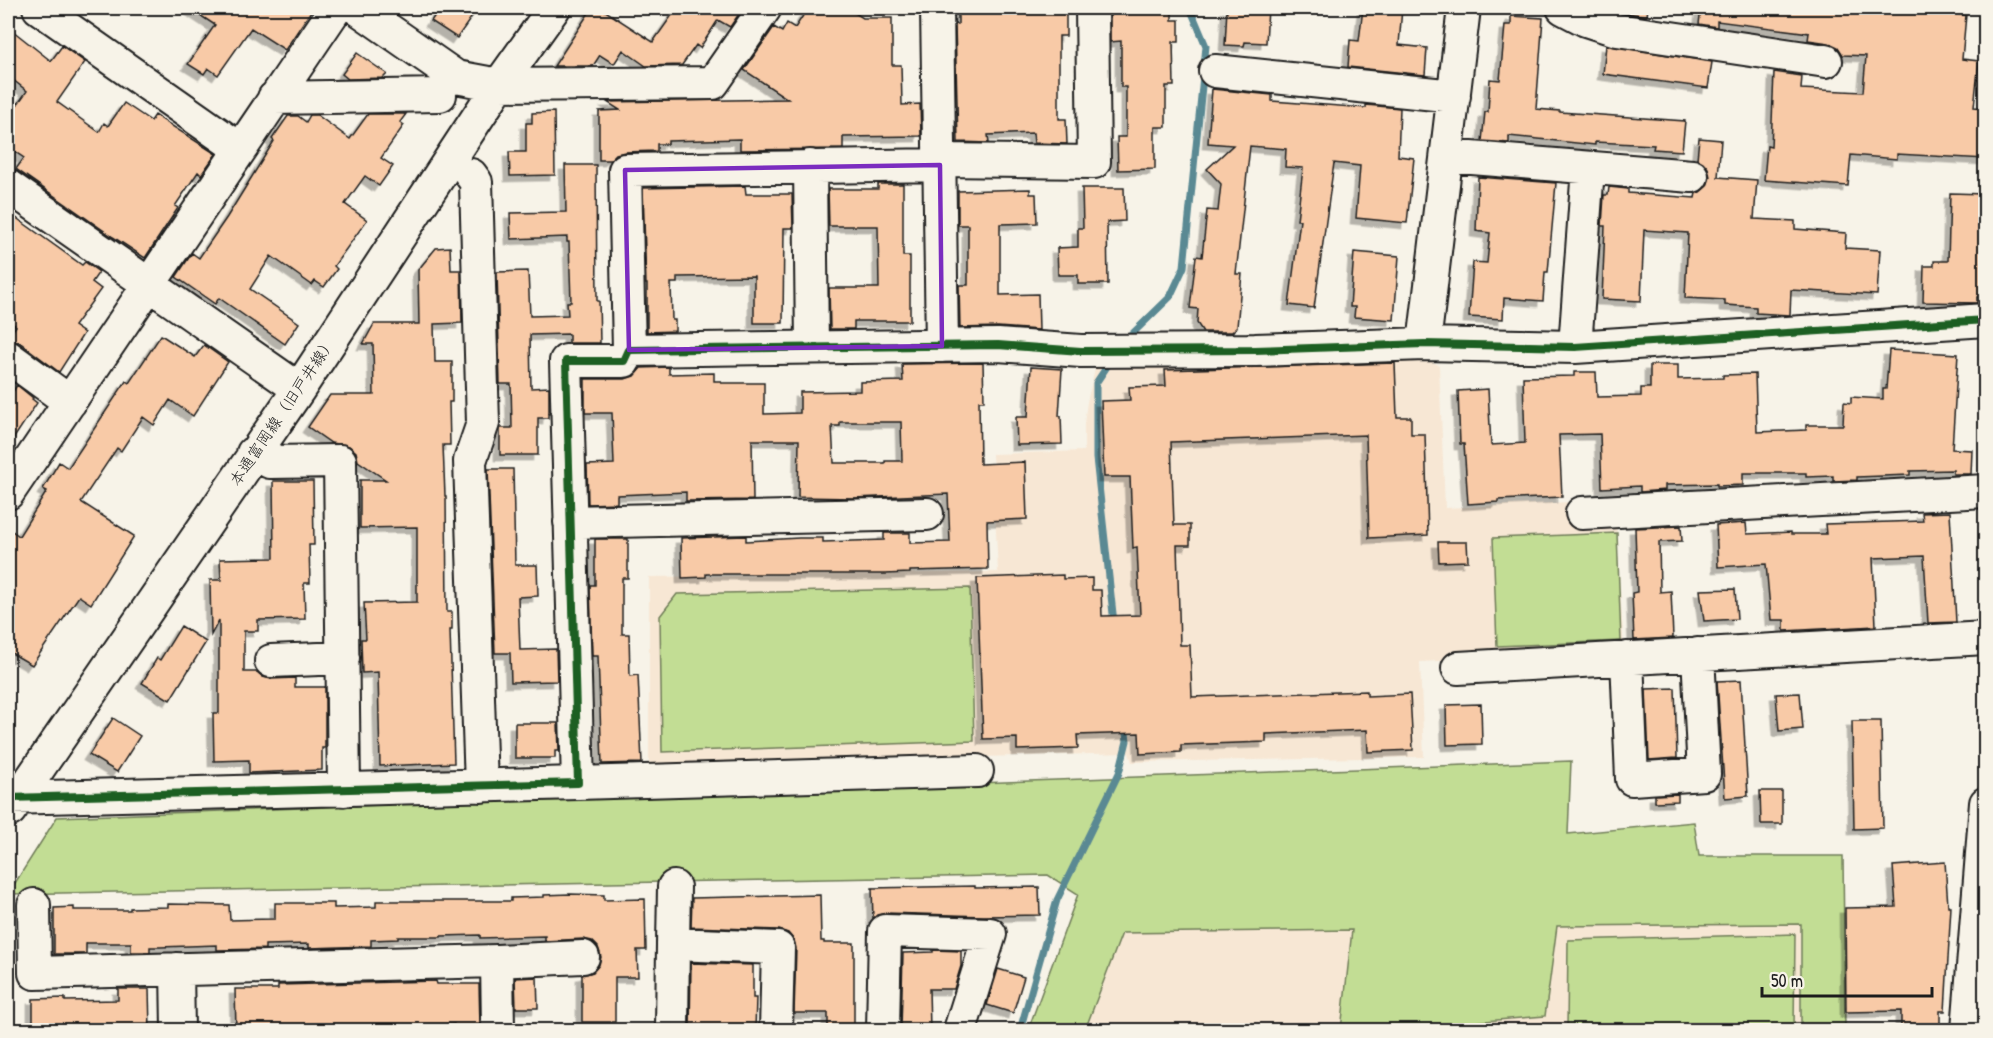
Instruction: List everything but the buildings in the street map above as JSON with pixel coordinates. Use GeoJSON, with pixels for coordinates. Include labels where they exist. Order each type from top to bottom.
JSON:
{"type":"FeatureCollection","features":[{"type":"Feature","properties":{"kind":"street"},"geometry":{"type":"LineString","coordinates":[[39,8],[240,149]]}},
{"type":"Feature","properties":{"kind":"street"},"geometry":{"type":"LineString","coordinates":[[8,493],[336,8]]}},
{"type":"Feature","properties":{"kind":"street"},"geometry":{"type":"LineString","coordinates":[[357,8],[456,77],[499,85],[713,83],[765,8]]}},
{"type":"Feature","properties":{"kind":"street","name":"本通富岡線（旧戸井線）"},"geometry":{"type":"LineString","coordinates":[[11,803],[299,388],[499,85],[554,8]]}},
{"type":"Feature","properties":{"kind":"street"},"geometry":{"type":"LineString","coordinates":[[937,8],[942,345]]}},
{"type":"Feature","properties":{"kind":"street"},"geometry":{"type":"LineString","coordinates":[[578,783],[566,361],[624,361],[629,350],[625,170],[940,162],[1094,162],[1092,8]]}},
{"type":"Feature","properties":{"kind":"street"},"geometry":{"type":"LineString","coordinates":[[1424,344],[1464,8]]}},
{"type":"Feature","properties":{"kind":"street"},"geometry":{"type":"LineString","coordinates":[[1563,8],[1586,20],[1617,30],[1826,61]]}},
{"type":"Feature","properties":{"kind":"street"},"geometry":{"type":"LineString","coordinates":[[1215,71],[1454,96]]}},
{"type":"Feature","properties":{"kind":"street"},"geometry":{"type":"LineString","coordinates":[[274,98],[440,95]]}},
{"type":"Feature","properties":{"kind":"street"},"geometry":{"type":"LineString","coordinates":[[1447,156],[1692,176]]}},
{"type":"Feature","properties":{"kind":"street"},"geometry":{"type":"LineString","coordinates":[[810,166],[812,347]]}},
{"type":"Feature","properties":{"kind":"street"},"geometry":{"type":"LineString","coordinates":[[1575,347],[1588,168]]}},
{"type":"Feature","properties":{"kind":"street"},"geometry":{"type":"LineString","coordinates":[[471,175],[476,182],[483,423],[470,461],[481,786]]}},
{"type":"Feature","properties":{"kind":"street"},"geometry":{"type":"LineString","coordinates":[[8,186],[299,388]]}},
{"type":"Feature","properties":{"kind":"street"},"geometry":{"type":"LineString","coordinates":[[629,350],[942,345],[998,345],[1081,351],[1255,350],[1424,344],[1575,347],[1986,320]]}},
{"type":"Feature","properties":{"kind":"street"},"geometry":{"type":"LineString","coordinates":[[8,357],[70,402]]}},
{"type":"Feature","properties":{"kind":"street"},"geometry":{"type":"LineString","coordinates":[[253,453],[270,462],[340,461],[344,790]]}},
{"type":"Feature","properties":{"kind":"street"},"geometry":{"type":"LineString","coordinates":[[1582,513],[1986,491]]}},
{"type":"Feature","properties":{"kind":"street"},"geometry":{"type":"LineString","coordinates":[[570,522],[927,514]]}},
{"type":"Feature","properties":{"kind":"street"},"geometry":{"type":"LineString","coordinates":[[1458,668],[1986,638]]}},
{"type":"Feature","properties":{"kind":"street"},"geometry":{"type":"LineString","coordinates":[[1628,658],[1632,779],[1704,774],[1698,654]]}},
{"type":"Feature","properties":{"kind":"street"},"geometry":{"type":"LineString","coordinates":[[271,661],[343,658]]}},
{"type":"Feature","properties":{"kind":"street"},"geometry":{"type":"LineString","coordinates":[[11,803],[344,790],[977,771]]}},
{"type":"Feature","properties":{"kind":"street"},"geometry":{"type":"LineString","coordinates":[[1968,1030],[1980,964],[1986,803]]}},
{"type":"Feature","properties":{"kind":"street"},"geometry":{"type":"LineString","coordinates":[[672,1030],[674,886]]}},
{"type":"Feature","properties":{"kind":"street"},"geometry":{"type":"LineString","coordinates":[[34,905],[35,973],[583,957]]}},
{"type":"Feature","properties":{"kind":"street"},"geometry":{"type":"LineString","coordinates":[[883,1030],[885,931],[990,934],[960,1030]]}},
{"type":"Feature","properties":{"kind":"street"},"geometry":{"type":"LineString","coordinates":[[673,944],[778,948],[776,1030]]}},
{"type":"Feature","properties":{"kind":"street"},"geometry":{"type":"LineString","coordinates":[[497,961],[498,1030]]}},
{"type":"Feature","properties":{"kind":"street"},"geometry":{"type":"LineString","coordinates":[[177,969],[178,1030]]}},
{"type":"Feature","properties":{"kind":"highlighted area"},"geometry":{"type":"Polygon","coordinates":[[[940,165],[942,346],[629,350],[625,170],[940,165]]]}},
{"type":"Feature","properties":{"kind":"shaded area"},"geometry":{"type":"Polygon","coordinates":[[[1419,356],[1439,365],[1445,508],[1571,502],[1572,523],[1616,522],[1624,651],[1420,662],[1424,757],[1132,762],[1129,753],[649,766],[649,577],[998,572],[992,454],[1084,451],[1087,402],[1097,361],[1419,356]]]}},
{"type":"Feature","properties":{"kind":"shaded area"},"geometry":{"type":"Polygon","coordinates":[[[1830,904],[1834,1030],[1046,1030],[1106,906],[1830,904]]]}},
{"type":"Feature","properties":{"kind":"green space"},"geometry":{"type":"Polygon","coordinates":[[[1617,533],[1621,641],[1497,646],[1493,538],[1617,533]]]}},
{"type":"Feature","properties":{"kind":"green space"},"geometry":{"type":"Polygon","coordinates":[[[970,588],[974,741],[662,752],[660,616],[677,594],[970,588]]]}},
{"type":"Feature","properties":{"kind":"green space"},"geometry":{"type":"Polygon","coordinates":[[[1571,761],[1568,834],[1694,822],[1699,856],[1843,856],[1845,1030],[1801,1030],[1801,924],[1557,926],[1545,1016],[1377,1030],[1341,1030],[1352,930],[1122,933],[1085,1030],[1028,1030],[1078,894],[1048,875],[8,894],[57,817],[1571,761]]]}},
{"type":"Feature","properties":{"kind":"green space"},"geometry":{"type":"Polygon","coordinates":[[[1795,934],[1794,1030],[1567,1030],[1568,940],[1795,934]]]}},
{"type":"Feature","properties":{"kind":"waterway"},"geometry":{"type":"LineString","coordinates":[[1131,335],[1170,297],[1184,267],[1206,46],[1190,8]]}},
{"type":"Feature","properties":{"kind":"waterway"},"geometry":{"type":"LineString","coordinates":[[1108,365],[1096,383],[1096,458],[1114,623]]}},
{"type":"Feature","properties":{"kind":"waterway"},"geometry":{"type":"LineString","coordinates":[[1020,1030],[1057,900],[1119,773],[1127,741],[1125,726]]}},
{"type":"Feature","properties":{"kind":"cycle path"},"geometry":{"type":"LineString","coordinates":[[8,798],[578,783],[566,361],[624,361],[629,350],[998,345],[1081,351],[1255,350],[1424,344],[1575,347],[1986,320]]}}]}
